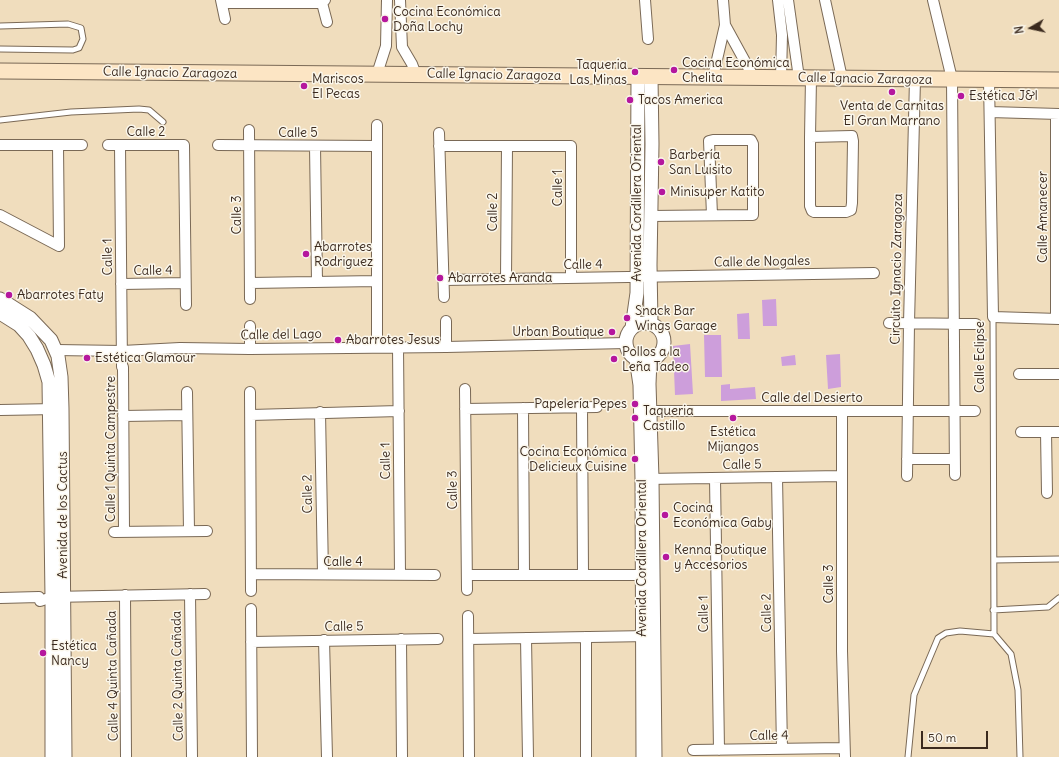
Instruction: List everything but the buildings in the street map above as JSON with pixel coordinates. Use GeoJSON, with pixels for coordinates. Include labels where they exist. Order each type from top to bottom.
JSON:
{"type":"FeatureCollection","features":[{"type":"Feature","properties":{"kind":"main road","name":"Calle Ignacio Zaragoza"},"geometry":{"type":"LineString","coordinates":[[0,71],[1059,80]]}},
{"type":"Feature","properties":{"kind":"street"},"geometry":{"type":"LineString","coordinates":[[377,74],[386,46],[387,0]]}},
{"type":"Feature","properties":{"kind":"street"},"geometry":{"type":"LineString","coordinates":[[400,0],[402,46],[416,75]]}},
{"type":"Feature","properties":{"kind":"street"},"geometry":{"type":"LineString","coordinates":[[645,0],[648,39]]}},
{"type":"Feature","properties":{"kind":"street"},"geometry":{"type":"LineString","coordinates":[[713,77],[725,25],[723,0]]}},
{"type":"Feature","properties":{"kind":"street"},"geometry":{"type":"LineString","coordinates":[[778,0],[782,35],[781,78]]}},
{"type":"Feature","properties":{"kind":"street"},"geometry":{"type":"LineString","coordinates":[[788,0],[793,34],[805,78],[810,137],[810,206],[812,211],[846,212],[851,210],[852,136],[810,137]]}},
{"type":"Feature","properties":{"kind":"street"},"geometry":{"type":"LineString","coordinates":[[825,0],[842,78]]}},
{"type":"Feature","properties":{"kind":"street"},"geometry":{"type":"LineString","coordinates":[[934,0],[952,79],[955,475]]}},
{"type":"Feature","properties":{"kind":"street"},"geometry":{"type":"LineString","coordinates":[[225,19],[221,1],[324,2],[327,22]]}},
{"type":"Feature","properties":{"kind":"street"},"geometry":{"type":"LineString","coordinates":[[725,25],[754,78]]}},
{"type":"Feature","properties":{"kind":"street"},"geometry":{"type":"LineString","coordinates":[[782,35],[793,34]]}},
{"type":"Feature","properties":{"kind":"street"},"geometry":{"type":"LineString","coordinates":[[386,46],[402,46]]}},
{"type":"Feature","properties":{"kind":"street","name":"Avenida Cordillera Oriental"},"geometry":{"type":"LineString","coordinates":[[644,77],[638,143],[644,277],[651,324]]}},
{"type":"Feature","properties":{"kind":"street","name":"Avenida Cordillera Oriental"},"geometry":{"type":"LineString","coordinates":[[632,328],[637,293],[644,277],[650,216],[652,144],[644,77]]}},
{"type":"Feature","properties":{"kind":"street","name":"Circuito Ignacio Zaragoza"},"geometry":{"type":"LineString","coordinates":[[907,476],[907,411],[915,79]]}},
{"type":"Feature","properties":{"kind":"street","name":"Calle Eclipse"},"geometry":{"type":"LineString","coordinates":[[989,80],[992,317]]}},
{"type":"Feature","properties":{"kind":"street"},"geometry":{"type":"LineString","coordinates":[[990,112],[1058,114]]}},
{"type":"Feature","properties":{"kind":"street","name":"Calle Amanecer"},"geometry":{"type":"LineString","coordinates":[[1058,114],[1058,319]]}},
{"type":"Feature","properties":{"kind":"street"},"geometry":{"type":"LineString","coordinates":[[377,125],[377,347]]}},
{"type":"Feature","properties":{"kind":"street","name":"Calle 3"},"geometry":{"type":"LineString","coordinates":[[249,130],[250,299]]}},
{"type":"Feature","properties":{"kind":"street"},"geometry":{"type":"LineString","coordinates":[[439,133],[444,297]]}},
{"type":"Feature","properties":{"kind":"street"},"geometry":{"type":"LineString","coordinates":[[650,216],[753,215],[753,144],[751,140],[709,141],[712,215]]}},
{"type":"Feature","properties":{"kind":"street"},"geometry":{"type":"LineString","coordinates":[[638,143],[652,144]]}},
{"type":"Feature","properties":{"kind":"street"},"geometry":{"type":"LineString","coordinates":[[0,145],[82,145]]}},
{"type":"Feature","properties":{"kind":"street"},"geometry":{"type":"LineString","coordinates":[[0,215],[59,246],[58,145]]}},
{"type":"Feature","properties":{"kind":"street","name":"Calle 2"},"geometry":{"type":"LineString","coordinates":[[108,145],[184,145],[185,284]]}},
{"type":"Feature","properties":{"kind":"street","name":"Calle 1"},"geometry":{"type":"LineString","coordinates":[[120,145],[123,367]]}},
{"type":"Feature","properties":{"kind":"street","name":"Calle 5"},"geometry":{"type":"LineString","coordinates":[[218,145],[377,146]]}},
{"type":"Feature","properties":{"kind":"street"},"geometry":{"type":"LineString","coordinates":[[315,146],[317,282]]}},
{"type":"Feature","properties":{"kind":"street"},"geometry":{"type":"LineString","coordinates":[[439,146],[506,146]]}},
{"type":"Feature","properties":{"kind":"street","name":"Calle 2"},"geometry":{"type":"LineString","coordinates":[[506,146],[506,279]]}},
{"type":"Feature","properties":{"kind":"street","name":"Calle 1"},"geometry":{"type":"LineString","coordinates":[[506,146],[571,146],[571,278]]}},
{"type":"Feature","properties":{"kind":"street","name":"Calle de Nogales"},"geometry":{"type":"LineString","coordinates":[[644,277],[874,274]]}},
{"type":"Feature","properties":{"kind":"street","name":"Calle 4"},"geometry":{"type":"LineString","coordinates":[[444,280],[644,277]]}},
{"type":"Feature","properties":{"kind":"street"},"geometry":{"type":"LineString","coordinates":[[250,282],[377,281]]}},
{"type":"Feature","properties":{"kind":"street","name":"Calle 4"},"geometry":{"type":"LineString","coordinates":[[122,284],[185,284]]}},
{"type":"Feature","properties":{"kind":"street"},"geometry":{"type":"LineString","coordinates":[[185,284],[186,305]]}},
{"type":"Feature","properties":{"kind":"street","name":"Avenida de los Cactus"},"geometry":{"type":"LineString","coordinates":[[0,299],[30,318],[51,340],[56,350],[61,377],[56,409],[52,598],[52,757]]}},
{"type":"Feature","properties":{"kind":"street","name":"Avenida de los Cactus"},"geometry":{"type":"LineString","coordinates":[[0,313],[19,325],[37,349],[44,365],[56,409]]}},
{"type":"Feature","properties":{"kind":"street"},"geometry":{"type":"LineString","coordinates":[[992,317],[1058,319]]}},
{"type":"Feature","properties":{"kind":"street"},"geometry":{"type":"LineString","coordinates":[[446,321],[446,347]]}},
{"type":"Feature","properties":{"kind":"street"},"geometry":{"type":"LineString","coordinates":[[644,322],[651,324],[662,332],[664,346],[656,357],[643,361],[631,354],[626,343],[628,334],[637,324],[644,322]]}},
{"type":"Feature","properties":{"kind":"street"},"geometry":{"type":"LineString","coordinates":[[889,323],[976,324]]}},
{"type":"Feature","properties":{"kind":"street"},"geometry":{"type":"LineString","coordinates":[[250,326],[250,349]]}},
{"type":"Feature","properties":{"kind":"street","name":"Calle del Lago"},"geometry":{"type":"LineString","coordinates":[[56,350],[122,351],[180,348],[250,349],[398,346],[446,347],[626,343]]}},
{"type":"Feature","properties":{"kind":"street","name":"Calle 1"},"geometry":{"type":"LineString","coordinates":[[398,346],[400,575]]}},
{"type":"Feature","properties":{"kind":"street","name":"Avenida Cordillera Oriental"},"geometry":{"type":"LineString","coordinates":[[636,358],[640,386],[647,479]]}},
{"type":"Feature","properties":{"kind":"street","name":"Avenida Cordillera Oriental"},"geometry":{"type":"LineString","coordinates":[[643,757],[648,636],[647,479],[650,411],[650,360]]}},
{"type":"Feature","properties":{"kind":"street","name":"Calle 1 Quinta Campestre"},"geometry":{"type":"LineString","coordinates":[[123,367],[119,532],[189,531]]}},
{"type":"Feature","properties":{"kind":"street"},"geometry":{"type":"LineString","coordinates":[[1019,374],[1059,374]]}},
{"type":"Feature","properties":{"kind":"street","name":"Calle 3"},"geometry":{"type":"LineString","coordinates":[[465,389],[467,590]]}},
{"type":"Feature","properties":{"kind":"street"},"geometry":{"type":"LineString","coordinates":[[187,392],[189,531],[207,531]]}},
{"type":"Feature","properties":{"kind":"street"},"geometry":{"type":"LineString","coordinates":[[250,392],[251,591]]}},
{"type":"Feature","properties":{"kind":"street"},"geometry":{"type":"LineString","coordinates":[[582,407],[583,575]]}},
{"type":"Feature","properties":{"kind":"street"},"geometry":{"type":"LineString","coordinates":[[465,409],[597,407]]}},
{"type":"Feature","properties":{"kind":"street"},"geometry":{"type":"LineString","coordinates":[[523,408],[524,575]]}},
{"type":"Feature","properties":{"kind":"street"},"geometry":{"type":"LineString","coordinates":[[0,410],[56,409]]}},
{"type":"Feature","properties":{"kind":"street"},"geometry":{"type":"LineString","coordinates":[[250,415],[399,411]]}},
{"type":"Feature","properties":{"kind":"street","name":"Calle del Desierto"},"geometry":{"type":"LineString","coordinates":[[650,411],[975,411]]}},
{"type":"Feature","properties":{"kind":"street","name":"Calle 3"},"geometry":{"type":"LineString","coordinates":[[842,411],[842,651],[845,752]]}},
{"type":"Feature","properties":{"kind":"street","name":"Calle 2"},"geometry":{"type":"LineString","coordinates":[[320,412],[323,574]]}},
{"type":"Feature","properties":{"kind":"street"},"geometry":{"type":"LineString","coordinates":[[123,416],[187,415]]}},
{"type":"Feature","properties":{"kind":"street"},"geometry":{"type":"LineString","coordinates":[[1021,432],[1059,432]]}},
{"type":"Feature","properties":{"kind":"street"},"geometry":{"type":"LineString","coordinates":[[1046,432],[1048,492]]}},
{"type":"Feature","properties":{"kind":"street"},"geometry":{"type":"LineString","coordinates":[[907,459],[954,459]]}},
{"type":"Feature","properties":{"kind":"street","name":"Calle 5"},"geometry":{"type":"LineString","coordinates":[[647,479],[842,476]]}},
{"type":"Feature","properties":{"kind":"street","name":"Calle 2"},"geometry":{"type":"LineString","coordinates":[[778,477],[782,749]]}},
{"type":"Feature","properties":{"kind":"street","name":"Calle 1"},"geometry":{"type":"LineString","coordinates":[[715,478],[719,750]]}},
{"type":"Feature","properties":{"kind":"street","name":"Calle 4"},"geometry":{"type":"LineString","coordinates":[[251,574],[435,575]]}},
{"type":"Feature","properties":{"kind":"street"},"geometry":{"type":"LineString","coordinates":[[467,575],[648,575]]}},
{"type":"Feature","properties":{"kind":"street","name":"Calle 2 Quinta Cañada"},"geometry":{"type":"LineString","coordinates":[[190,594],[192,757]]}},
{"type":"Feature","properties":{"kind":"street"},"geometry":{"type":"LineString","coordinates":[[0,598],[205,594]]}},
{"type":"Feature","properties":{"kind":"street","name":"Calle 4 Quinta Cañada"},"geometry":{"type":"LineString","coordinates":[[125,595],[126,757]]}},
{"type":"Feature","properties":{"kind":"street","name":"Avenida de los Cactus"},"geometry":{"type":"LineString","coordinates":[[52,598],[65,757]]}},
{"type":"Feature","properties":{"kind":"street"},"geometry":{"type":"LineString","coordinates":[[251,609],[252,757]]}},
{"type":"Feature","properties":{"kind":"street"},"geometry":{"type":"LineString","coordinates":[[468,616],[469,757]]}},
{"type":"Feature","properties":{"kind":"street"},"geometry":{"type":"LineString","coordinates":[[469,639],[648,636]]}},
{"type":"Feature","properties":{"kind":"street","name":"Avenida Cordillera Oriental"},"geometry":{"type":"LineString","coordinates":[[648,636],[655,757]]}},
{"type":"Feature","properties":{"kind":"street"},"geometry":{"type":"LineString","coordinates":[[586,637],[586,757]]}},
{"type":"Feature","properties":{"kind":"street"},"geometry":{"type":"LineString","coordinates":[[526,638],[528,757]]}},
{"type":"Feature","properties":{"kind":"street"},"geometry":{"type":"LineString","coordinates":[[401,639],[402,757]]}},
{"type":"Feature","properties":{"kind":"street","name":"Calle 5"},"geometry":{"type":"LineString","coordinates":[[251,642],[438,639]]}},
{"type":"Feature","properties":{"kind":"street"},"geometry":{"type":"LineString","coordinates":[[324,640],[327,757]]}},
{"type":"Feature","properties":{"kind":"street","name":"Calle 4"},"geometry":{"type":"LineString","coordinates":[[694,750],[782,749],[845,752]]}},
{"type":"Feature","properties":{"kind":"lane"},"geometry":{"type":"LineString","coordinates":[[0,26],[68,24],[81,28],[83,39],[79,48],[73,50],[0,49]]}},
{"type":"Feature","properties":{"kind":"lane"},"geometry":{"type":"LineString","coordinates":[[0,120],[71,112],[139,109],[149,110],[163,122]]}},
{"type":"Feature","properties":{"kind":"lane","name":"Calle Eclipse"},"geometry":{"type":"LineString","coordinates":[[992,317],[994,634]]}},
{"type":"Feature","properties":{"kind":"lane"},"geometry":{"type":"LineString","coordinates":[[994,560],[1059,559]]}},
{"type":"Feature","properties":{"kind":"lane"},"geometry":{"type":"LineString","coordinates":[[993,610],[1048,607],[1059,598]]}},
{"type":"Feature","properties":{"kind":"lane"},"geometry":{"type":"LineString","coordinates":[[908,757],[914,695],[938,638],[946,633],[960,631],[994,634],[1011,654],[1018,690],[1020,757]]}},
{"type":"Feature","properties":{"kind":"place","name":"Cocina Económica Doña Lochy"},"geometry":{"type":"Point","coordinates":[385,19]}},
{"type":"Feature","properties":{"kind":"place","name":"Cocina Económica Chelita"},"geometry":{"type":"Point","coordinates":[674,70]}},
{"type":"Feature","properties":{"kind":"place","name":"Taqueria Las Minas"},"geometry":{"type":"Point","coordinates":[635,72]}},
{"type":"Feature","properties":{"kind":"place","name":"Mariscos El Pecas"},"geometry":{"type":"Point","coordinates":[304,86]}},
{"type":"Feature","properties":{"kind":"place","name":"Venta de Carnitas El Gran Marrano"},"geometry":{"type":"Point","coordinates":[892,92]}},
{"type":"Feature","properties":{"kind":"place","name":"Estética J&l"},"geometry":{"type":"Point","coordinates":[961,96]}},
{"type":"Feature","properties":{"kind":"place","name":"Tacos America"},"geometry":{"type":"Point","coordinates":[630,100]}},
{"type":"Feature","properties":{"kind":"place","name":"Barbería San Luisito"},"geometry":{"type":"Point","coordinates":[661,162]}},
{"type":"Feature","properties":{"kind":"place","name":"Minisuper Katito"},"geometry":{"type":"Point","coordinates":[662,192]}},
{"type":"Feature","properties":{"kind":"place","name":"Abarrotes Rodriguez"},"geometry":{"type":"Point","coordinates":[306,254]}},
{"type":"Feature","properties":{"kind":"place","name":"Abarrotes Aranda"},"geometry":{"type":"Point","coordinates":[440,278]}},
{"type":"Feature","properties":{"kind":"place","name":"Abarrotes Faty"},"geometry":{"type":"Point","coordinates":[9,295]}},
{"type":"Feature","properties":{"kind":"place","name":"Snack Bar Wings Garage"},"geometry":{"type":"Point","coordinates":[627,318]}},
{"type":"Feature","properties":{"kind":"place","name":"Urban Boutique"},"geometry":{"type":"Point","coordinates":[612,332]}},
{"type":"Feature","properties":{"kind":"place","name":"Abarrotes Jesus"},"geometry":{"type":"Point","coordinates":[338,340]}},
{"type":"Feature","properties":{"kind":"place","name":"Estética Glamour"},"geometry":{"type":"Point","coordinates":[87,358]}},
{"type":"Feature","properties":{"kind":"place","name":"Pollos a la Leña Tadeo"},"geometry":{"type":"Point","coordinates":[614,359]}},
{"type":"Feature","properties":{"kind":"place","name":"Papelería Pepes"},"geometry":{"type":"Point","coordinates":[635,404]}},
{"type":"Feature","properties":{"kind":"place","name":"Taqueria Castillo"},"geometry":{"type":"Point","coordinates":[635,418]}},
{"type":"Feature","properties":{"kind":"place","name":"Estética Mijangos"},"geometry":{"type":"Point","coordinates":[733,418]}},
{"type":"Feature","properties":{"kind":"place","name":"Cocina Económica Delicieux Cuisine"},"geometry":{"type":"Point","coordinates":[635,459]}},
{"type":"Feature","properties":{"kind":"place","name":"Cocina Económica Gaby"},"geometry":{"type":"Point","coordinates":[665,515]}},
{"type":"Feature","properties":{"kind":"place","name":"Kenna Boutique y Accesorios"},"geometry":{"type":"Point","coordinates":[666,557]}},
{"type":"Feature","properties":{"kind":"place","name":"Estética Nancy"},"geometry":{"type":"Point","coordinates":[43,653]}}]}
